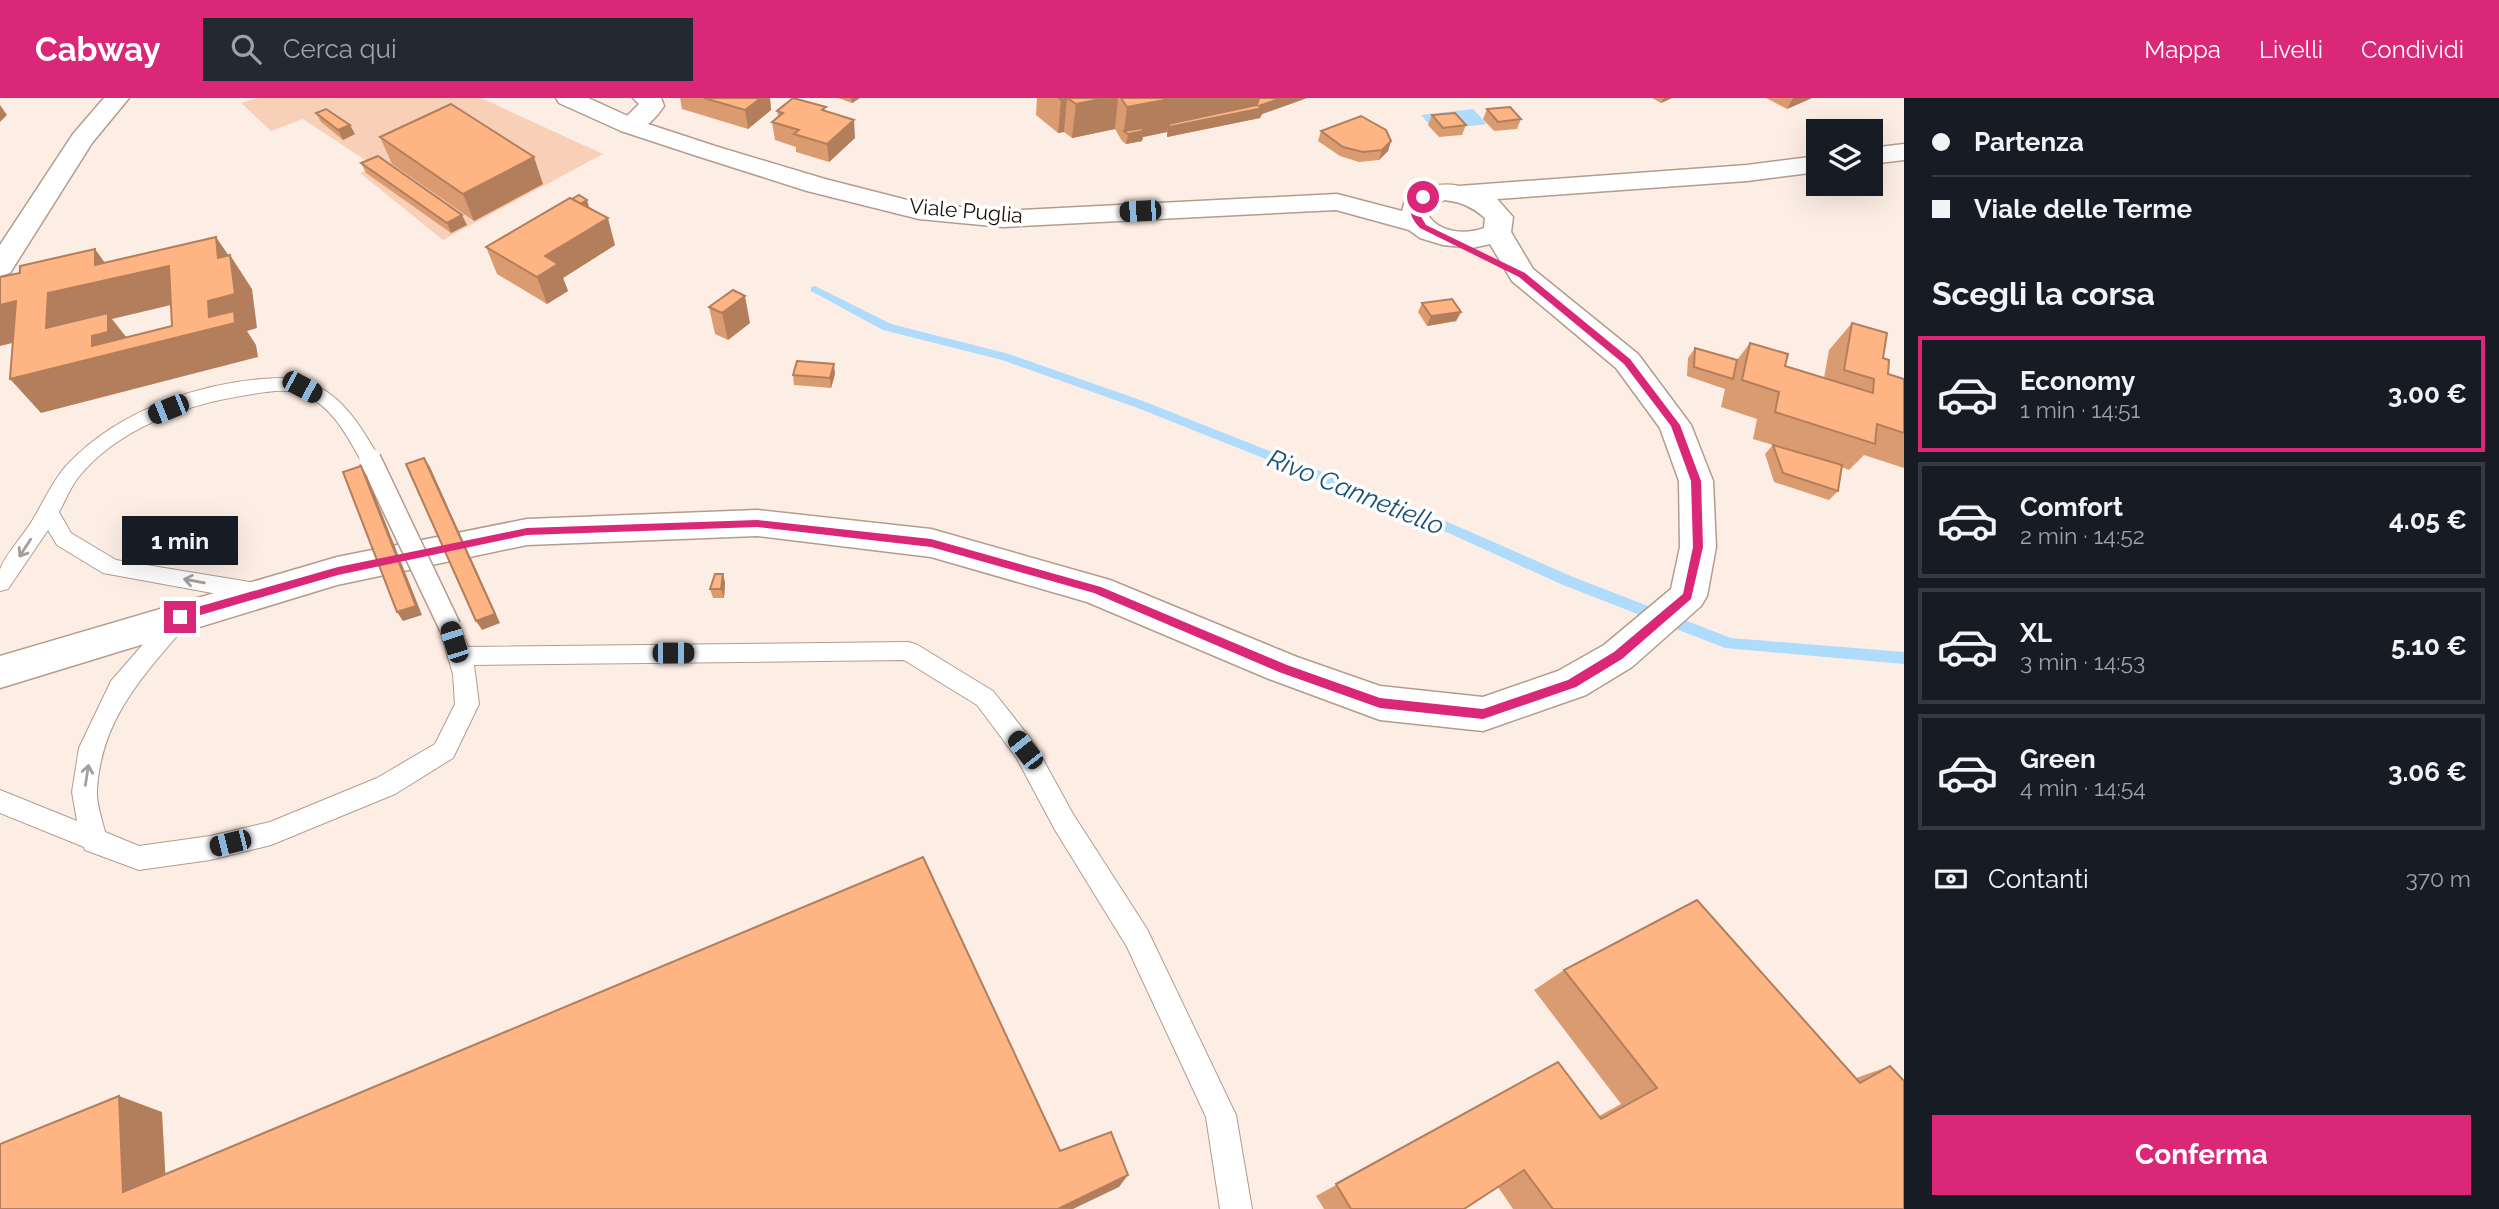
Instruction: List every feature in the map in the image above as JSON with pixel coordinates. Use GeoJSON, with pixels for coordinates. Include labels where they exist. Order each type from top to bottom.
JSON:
{"type":"FeatureCollection","features":[{"type":"Feature","properties":{"kind":"main road"},"geometry":{"type":"LineString","coordinates":[[0,267],[82,139],[117,98]]}},
{"type":"Feature","properties":{"kind":"main road","name":"Viale Puglia"},"geometry":{"type":"LineString","coordinates":[[568,98],[630,125],[816,185],[919,211],[1003,219],[1337,202],[1420,224],[1434,234],[1522,275]]}},
{"type":"Feature","properties":{"kind":"main road"},"geometry":{"type":"LineString","coordinates":[[630,125],[652,106],[650,100],[645,98]]}},
{"type":"Feature","properties":{"kind":"main road"},"geometry":{"type":"LineString","coordinates":[[1883,155],[1904,152]]}},
{"type":"Feature","properties":{"kind":"main road"},"geometry":{"type":"LineString","coordinates":[[1337,202],[1748,173],[1806,165]]}},
{"type":"Feature","properties":{"kind":"main road"},"geometry":{"type":"LineString","coordinates":[[1448,239],[1478,241],[1495,220],[1538,187]]}},
{"type":"Feature","properties":{"kind":"main road"},"geometry":{"type":"LineString","coordinates":[[0,672],[338,571],[527,531],[757,523],[931,543],[1084,586],[1283,668],[1380,703],[1483,714],[1572,683],[1618,656],[1688,596],[1698,547],[1696,481],[1675,425],[1627,361],[1522,275],[1495,220],[1472,197],[1446,194],[1416,203],[1413,210],[1420,224]]}},
{"type":"Feature","properties":{"kind":"lane"},"geometry":{"type":"LineString","coordinates":[[0,583],[72,472],[103,443],[146,418],[190,400],[271,385],[302,387],[333,404],[347,419],[370,459],[450,627],[465,674],[467,704],[444,751],[386,786],[271,833],[210,848],[139,858],[94,842],[0,801]]}},
{"type":"Feature","properties":{"kind":"lane"},"geometry":{"type":"LineString","coordinates":[[48,512],[64,539],[111,567],[262,593]]}},
{"type":"Feature","properties":{"kind":"lane"},"geometry":{"type":"LineString","coordinates":[[94,842],[84,792],[91,748],[119,688],[180,617]]}},
{"type":"Feature","properties":{"kind":"lane"},"geometry":{"type":"LineString","coordinates":[[459,656],[908,651],[985,698],[1025,750],[1064,822],[1138,938],[1221,1115],[1236,1209]]}},
{"type":"Feature","properties":{"kind":"shaded area"},"geometry":{"type":"Polygon","coordinates":[[[257,98],[481,98],[603,154],[443,240],[360,173],[374,166],[303,119],[271,131],[241,103],[257,98]]]}},
{"type":"Feature","properties":{"kind":"water"},"geometry":{"type":"Polygon","coordinates":[[[1473,109],[1487,124],[1434,130],[1421,115],[1473,109]]]}},
{"type":"Feature","properties":{"kind":"building"},"geometry":{"type":"Polygon","coordinates":[[[704,98],[761,98],[745,110],[704,98]]]}},
{"type":"Feature","properties":{"kind":"building"},"geometry":{"type":"Polygon","coordinates":[[[793,98],[826,107],[822,110],[854,120],[827,144],[794,134],[799,130],[772,122],[783,113],[777,111],[793,98]]]}},
{"type":"Feature","properties":{"kind":"building"},"geometry":{"type":"Polygon","coordinates":[[[1067,98],[1106,98],[1076,104],[1067,98]]]}},
{"type":"Feature","properties":{"kind":"building"},"geometry":{"type":"Polygon","coordinates":[[[1121,98],[1175,98],[1127,107],[1121,98]]]}},
{"type":"Feature","properties":{"kind":"building"},"geometry":{"type":"Polygon","coordinates":[[[1259,98],[1281,98],[1259,106],[1263,108],[1169,127],[1168,124],[1257,105],[1259,98]]]}},
{"type":"Feature","properties":{"kind":"building"},"geometry":{"type":"Polygon","coordinates":[[[451,104],[534,157],[463,194],[380,137],[451,104]]]}},
{"type":"Feature","properties":{"kind":"building"},"geometry":{"type":"Polygon","coordinates":[[[1510,107],[1521,119],[1498,122],[1487,109],[1510,107]]]}},
{"type":"Feature","properties":{"kind":"building"},"geometry":{"type":"Polygon","coordinates":[[[326,109],[350,125],[338,130],[316,113],[326,109]]]}},
{"type":"Feature","properties":{"kind":"building"},"geometry":{"type":"Polygon","coordinates":[[[1455,113],[1466,125],[1443,128],[1432,115],[1455,113]]]}},
{"type":"Feature","properties":{"kind":"building"},"geometry":{"type":"Polygon","coordinates":[[[1361,116],[1386,130],[1391,141],[1382,150],[1363,152],[1343,147],[1321,131],[1361,116]]]}},
{"type":"Feature","properties":{"kind":"building"},"geometry":{"type":"Polygon","coordinates":[[[1143,128],[1143,131],[1128,134],[1124,131],[1143,128]]]}},
{"type":"Feature","properties":{"kind":"building"},"geometry":{"type":"Polygon","coordinates":[[[378,156],[462,215],[447,223],[361,163],[378,156]]]}},
{"type":"Feature","properties":{"kind":"building"},"geometry":{"type":"Polygon","coordinates":[[[579,195],[587,200],[580,204],[572,199],[579,195]]]}},
{"type":"Feature","properties":{"kind":"building"},"geometry":{"type":"Polygon","coordinates":[[[570,198],[608,218],[545,256],[558,264],[537,277],[486,247],[570,198]]]}},
{"type":"Feature","properties":{"kind":"building"},"geometry":{"type":"Polygon","coordinates":[[[216,237],[218,258],[230,255],[235,294],[208,301],[209,317],[234,311],[235,323],[10,379],[16,301],[0,305],[0,277],[20,273],[20,266],[95,249],[95,265],[216,237]],[[169,266],[48,293],[46,328],[108,313],[108,332],[92,336],[92,346],[172,326],[169,266]]]}},
{"type":"Feature","properties":{"kind":"building"},"geometry":{"type":"Polygon","coordinates":[[[733,290],[745,296],[722,313],[709,307],[733,290]]]}},
{"type":"Feature","properties":{"kind":"building"},"geometry":{"type":"Polygon","coordinates":[[[1452,299],[1461,312],[1431,316],[1422,303],[1452,299]]]}},
{"type":"Feature","properties":{"kind":"building"},"geometry":{"type":"Polygon","coordinates":[[[1852,323],[1887,333],[1883,358],[1889,360],[1888,374],[1904,379],[1904,433],[1877,424],[1875,444],[1775,412],[1779,392],[1742,380],[1750,343],[1788,354],[1785,366],[1873,393],[1874,379],[1844,370],[1852,323]]]}},
{"type":"Feature","properties":{"kind":"building"},"geometry":{"type":"Polygon","coordinates":[[[1695,348],[1737,360],[1733,379],[1694,367],[1695,348]]]}},
{"type":"Feature","properties":{"kind":"building"},"geometry":{"type":"Polygon","coordinates":[[[797,361],[834,364],[830,378],[793,375],[797,361]]]}},
{"type":"Feature","properties":{"kind":"building"},"geometry":{"type":"Polygon","coordinates":[[[1773,445],[1842,465],[1838,491],[1783,473],[1773,445]]]}},
{"type":"Feature","properties":{"kind":"building"},"geometry":{"type":"Polygon","coordinates":[[[424,458],[495,614],[476,621],[406,464],[424,458]]]}},
{"type":"Feature","properties":{"kind":"building"},"geometry":{"type":"Polygon","coordinates":[[[361,466],[416,606],[397,612],[343,472],[361,466]]]}},
{"type":"Feature","properties":{"kind":"building"},"geometry":{"type":"Polygon","coordinates":[[[715,574],[723,574],[721,589],[710,589],[715,574]]]}},
{"type":"Feature","properties":{"kind":"building"},"geometry":{"type":"Polygon","coordinates":[[[923,857],[1060,1151],[1111,1132],[1128,1175],[1058,1209],[0,1209],[0,1144],[119,1096],[123,1192],[923,857]]]}},
{"type":"Feature","properties":{"kind":"building"},"geometry":{"type":"Polygon","coordinates":[[[1697,900],[1860,1083],[1890,1066],[1904,1081],[1904,1209],[1553,1209],[1524,1170],[1464,1209],[1351,1209],[1336,1184],[1558,1062],[1601,1119],[1657,1088],[1564,970],[1697,900]]]}},
{"type":"Feature","properties":{"kind":"waterway","name":"Rivo Cannetiello"},"geometry":{"type":"LineString","coordinates":[[815,289],[887,327],[1005,357],[1139,404],[1436,522],[1568,581],[1730,644],[1904,658]]}},
{"type":"Feature","properties":{"kind":"route"},"geometry":{"type":"LineString","coordinates":[[180,617],[338,571],[527,531],[757,523],[931,543],[1097,590],[1283,668],[1380,703],[1483,714],[1572,683],[1618,656],[1688,596],[1698,547],[1696,481],[1675,425],[1627,361],[1522,275],[1423,227],[1415,218],[1413,210],[1423,197]]}}]}
